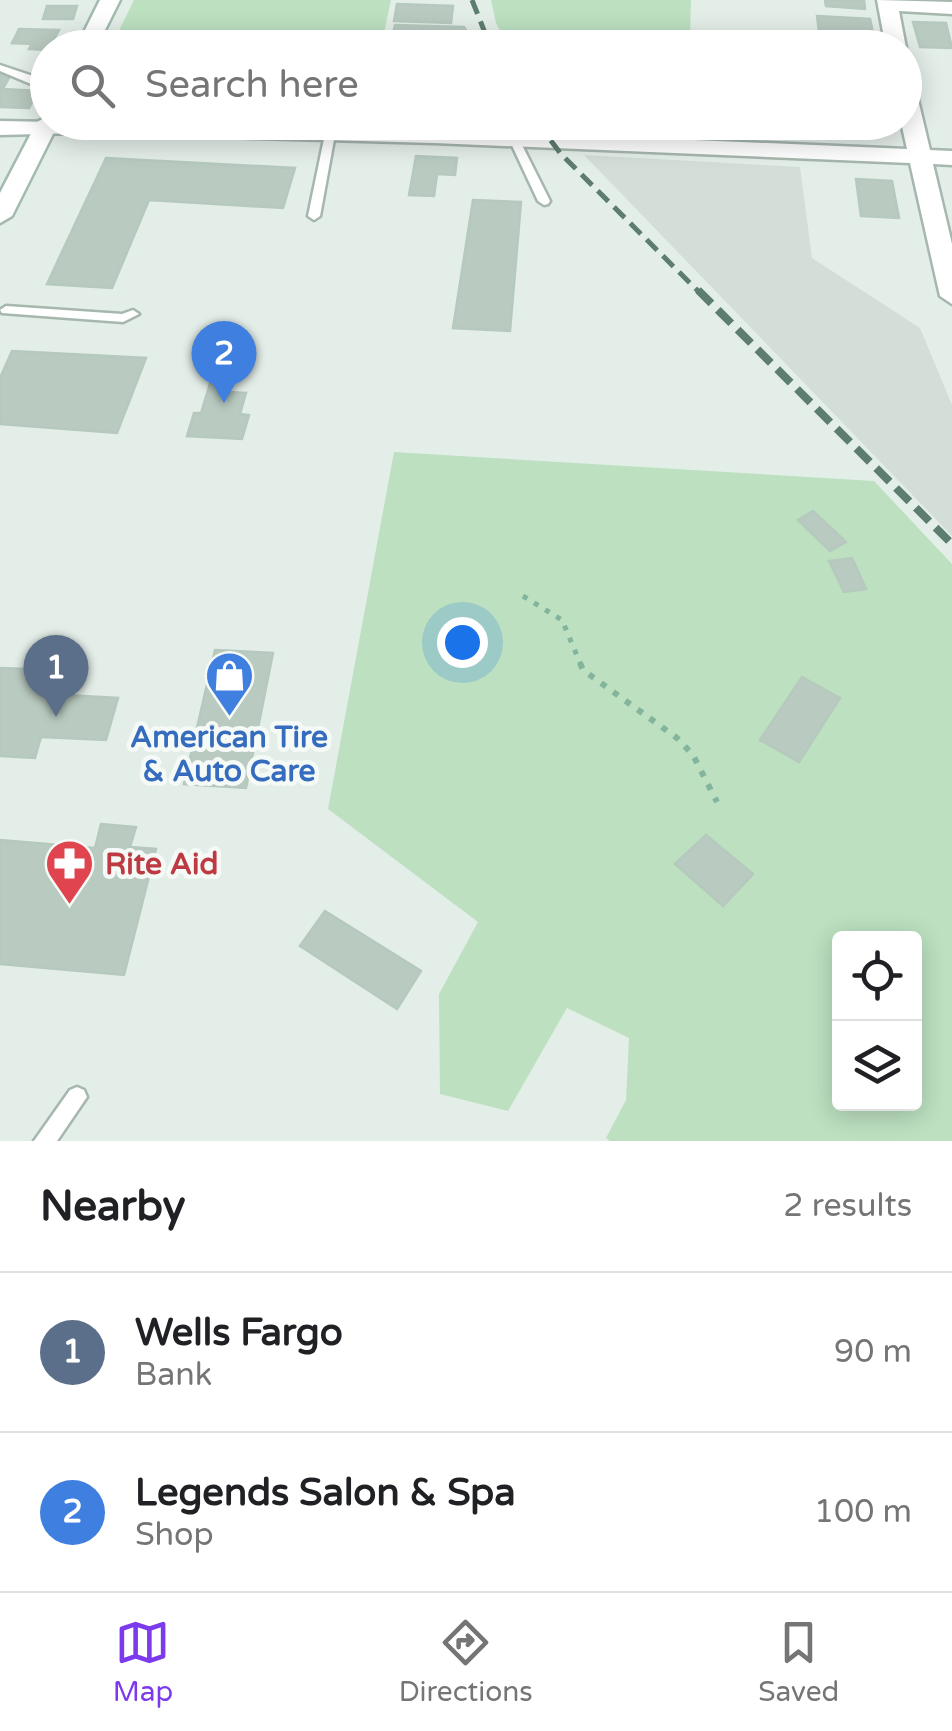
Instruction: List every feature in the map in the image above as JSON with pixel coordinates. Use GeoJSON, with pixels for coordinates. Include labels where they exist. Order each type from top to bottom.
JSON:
{"type":"FeatureCollection","features":[{"type":"Feature","properties":{"kind":"street"},"geometry":{"type":"LineString","coordinates":[[95,30],[110,0]]}},
{"type":"Feature","properties":{"kind":"street"},"geometry":{"type":"LineString","coordinates":[[892,30],[887,3],[952,8]]}},
{"type":"Feature","properties":{"kind":"street"},"geometry":{"type":"LineString","coordinates":[[0,128],[30,127]]}},
{"type":"Feature","properties":{"kind":"street"},"geometry":{"type":"LineString","coordinates":[[0,216],[39,140]]}},
{"type":"Feature","properties":{"kind":"street"},"geometry":{"type":"LineString","coordinates":[[538,140],[952,158]]}},
{"type":"Feature","properties":{"kind":"street"},"geometry":{"type":"LineString","coordinates":[[916,140],[952,296]]}},
{"type":"Feature","properties":{"kind":"lane"},"geometry":{"type":"LineString","coordinates":[[0,68],[16,70],[30,82]]}},
{"type":"Feature","properties":{"kind":"lane"},"geometry":{"type":"LineString","coordinates":[[314,216],[329,140]]}},
{"type":"Feature","properties":{"kind":"lane"},"geometry":{"type":"LineString","coordinates":[[514,140],[544,202]]}},
{"type":"Feature","properties":{"kind":"lane"},"geometry":{"type":"LineString","coordinates":[[2,310],[123,318],[133,314]]}},
{"type":"Feature","properties":{"kind":"lane"},"geometry":{"type":"LineString","coordinates":[[44,1141],[77,1097]]}},
{"type":"Feature","properties":{"kind":"path"},"geometry":{"type":"LineString","coordinates":[[522,596],[562,620],[583,670],[677,738],[693,755],[716,802]]}},
{"type":"Feature","properties":{"kind":"shaded area"},"geometry":{"type":"Polygon","coordinates":[[[584,155],[800,167],[812,258],[920,328],[952,405],[952,536],[584,155]]]}},
{"type":"Feature","properties":{"kind":"green space"},"geometry":{"type":"Polygon","coordinates":[[[134,0],[391,0],[385,30],[119,30],[134,0]]]}},
{"type":"Feature","properties":{"kind":"green space"},"geometry":{"type":"Polygon","coordinates":[[[491,0],[691,0],[690,30],[500,30],[491,0]]]}},
{"type":"Feature","properties":{"kind":"green space"},"geometry":{"type":"Polygon","coordinates":[[[394,452],[874,481],[952,564],[952,1141],[610,1141],[606,1138],[626,1100],[629,1038],[567,1008],[508,1111],[440,1094],[439,994],[478,922],[328,809],[394,452]]]}},
{"type":"Feature","properties":{"kind":"building"},"geometry":{"type":"Polygon","coordinates":[[[825,0],[864,0],[865,9],[826,6],[825,0]]]}},
{"type":"Feature","properties":{"kind":"building"},"geometry":{"type":"Polygon","coordinates":[[[397,4],[453,6],[451,23],[394,21],[397,4]]]}},
{"type":"Feature","properties":{"kind":"building"},"geometry":{"type":"Polygon","coordinates":[[[47,6],[77,6],[73,19],[43,19],[47,6]]]}},
{"type":"Feature","properties":{"kind":"building"},"geometry":{"type":"Polygon","coordinates":[[[817,16],[870,19],[872,30],[819,30],[817,16]]]}},
{"type":"Feature","properties":{"kind":"building"},"geometry":{"type":"Polygon","coordinates":[[[913,22],[946,23],[952,48],[922,47],[922,30],[915,30],[913,22]]]}},
{"type":"Feature","properties":{"kind":"building"},"geometry":{"type":"Polygon","coordinates":[[[395,25],[466,30],[394,30],[395,25]]]}},
{"type":"Feature","properties":{"kind":"building"},"geometry":{"type":"Polygon","coordinates":[[[19,29],[59,30],[30,30],[30,44],[12,43],[19,29]]]}},
{"type":"Feature","properties":{"kind":"building"},"geometry":{"type":"Polygon","coordinates":[[[0,73],[11,74],[3,89],[30,91],[30,106],[0,107],[0,73]]]}},
{"type":"Feature","properties":{"kind":"building"},"geometry":{"type":"Polygon","coordinates":[[[416,156],[457,158],[455,175],[437,174],[434,196],[409,195],[416,156]]]}},
{"type":"Feature","properties":{"kind":"building"},"geometry":{"type":"Polygon","coordinates":[[[106,158],[295,168],[283,208],[149,200],[112,288],[47,284],[106,158]]]}},
{"type":"Feature","properties":{"kind":"building"},"geometry":{"type":"Polygon","coordinates":[[[856,179],[892,181],[899,218],[861,216],[856,179]]]}},
{"type":"Feature","properties":{"kind":"building"},"geometry":{"type":"Polygon","coordinates":[[[473,200],[521,202],[510,331],[453,328],[473,200]]]}},
{"type":"Feature","properties":{"kind":"building"},"geometry":{"type":"Polygon","coordinates":[[[12,351],[146,358],[117,433],[0,424],[0,378],[12,351]]]}},
{"type":"Feature","properties":{"kind":"building"},"geometry":{"type":"Polygon","coordinates":[[[211,380],[231,382],[228,392],[246,393],[240,414],[249,415],[242,439],[187,436],[194,413],[201,413],[211,380]]]}},
{"type":"Feature","properties":{"kind":"building"},"geometry":{"type":"Polygon","coordinates":[[[813,511],[846,542],[830,551],[798,520],[813,511]]]}},
{"type":"Feature","properties":{"kind":"building"},"geometry":{"type":"Polygon","coordinates":[[[852,558],[866,589],[844,592],[829,561],[852,558]]]}},
{"type":"Feature","properties":{"kind":"building","name":"American Tire & Auto Care"},"geometry":{"type":"Polygon","coordinates":[[[215,650],[273,653],[246,788],[184,784],[215,650]]]}},
{"type":"Feature","properties":{"kind":"building"},"geometry":{"type":"Polygon","coordinates":[[[0,668],[56,670],[48,694],[118,698],[106,740],[41,737],[35,758],[0,756],[0,668]]]}},
{"type":"Feature","properties":{"kind":"building"},"geometry":{"type":"Polygon","coordinates":[[[802,677],[840,698],[799,762],[760,740],[802,677]]]}},
{"type":"Feature","properties":{"kind":"building","name":"Rite Aid"},"geometry":{"type":"Polygon","coordinates":[[[101,824],[136,827],[130,847],[156,849],[124,975],[0,964],[0,840],[95,848],[101,824]]]}},
{"type":"Feature","properties":{"kind":"building"},"geometry":{"type":"Polygon","coordinates":[[[706,835],[753,874],[723,906],[675,864],[706,835]]]}},
{"type":"Feature","properties":{"kind":"building"},"geometry":{"type":"Polygon","coordinates":[[[325,911],[421,971],[397,1009],[300,946],[325,911]]]}},
{"type":"Feature","properties":{"kind":"railway"},"geometry":{"type":"LineString","coordinates":[[472,0],[484,30]]}},
{"type":"Feature","properties":{"kind":"railway"},"geometry":{"type":"LineString","coordinates":[[550,140],[700,293]]}},
{"type":"Feature","properties":{"kind":"railway"},"geometry":{"type":"LineString","coordinates":[[698,290],[952,544]]}},
{"type":"Feature","properties":{"kind":"place","name":"Legends Salon & Spa"},"geometry":{"type":"Point","coordinates":[224,403]}},
{"type":"Feature","properties":{"kind":"place","name":"Wells Fargo"},"geometry":{"type":"Point","coordinates":[56,717]}},
{"type":"Feature","properties":{"kind":"place","name":"American Tire & Auto Care"},"geometry":{"type":"Point","coordinates":[229,718]}},
{"type":"Feature","properties":{"kind":"place","name":"Rite Aid"},"geometry":{"type":"Point","coordinates":[70,906]}}]}
